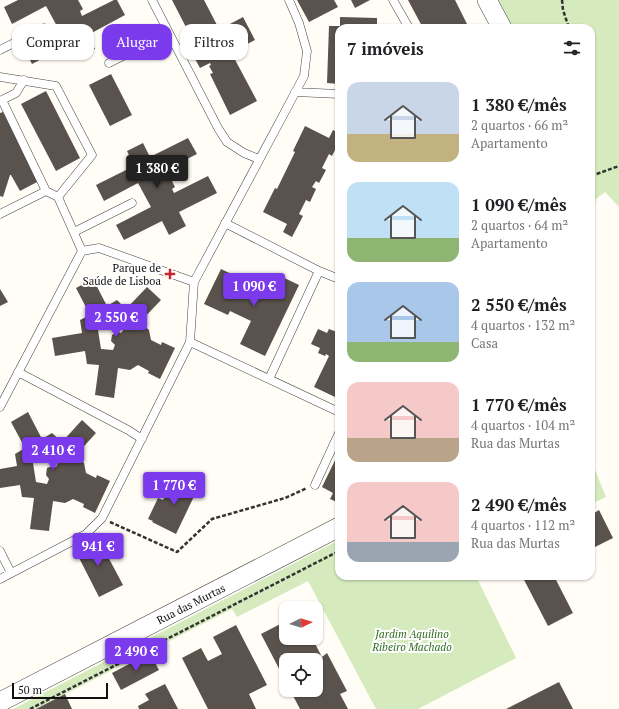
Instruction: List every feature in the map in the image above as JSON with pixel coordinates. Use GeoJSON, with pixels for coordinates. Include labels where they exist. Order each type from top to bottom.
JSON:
{"type":"FeatureCollection","features":[{"type":"Feature","properties":{"kind":"street"},"geometry":{"type":"LineString","coordinates":[[488,0],[500,24]]}},
{"type":"Feature","properties":{"kind":"street","name":"Rua das Murtas"},"geometry":{"type":"LineString","coordinates":[[0,702],[335,529]]}},
{"type":"Feature","properties":{"kind":"lane"},"geometry":{"type":"LineString","coordinates":[[152,0],[164,24]]}},
{"type":"Feature","properties":{"kind":"lane"},"geometry":{"type":"LineString","coordinates":[[0,579],[86,534],[102,518],[142,439],[190,342],[194,282],[304,76],[307,51],[299,23],[289,0]]}},
{"type":"Feature","properties":{"kind":"lane"},"geometry":{"type":"LineString","coordinates":[[393,0],[407,24]]}},
{"type":"Feature","properties":{"kind":"lane"},"geometry":{"type":"LineString","coordinates":[[172,39],[218,128],[227,142],[244,153],[259,159]]}},
{"type":"Feature","properties":{"kind":"lane"},"geometry":{"type":"LineString","coordinates":[[0,50],[12,44]]}},
{"type":"Feature","properties":{"kind":"lane"},"geometry":{"type":"LineString","coordinates":[[109,63],[115,60]]}},
{"type":"Feature","properties":{"kind":"lane"},"geometry":{"type":"LineString","coordinates":[[0,77],[56,86],[92,155],[58,197]]}},
{"type":"Feature","properties":{"kind":"lane"},"geometry":{"type":"LineString","coordinates":[[24,80],[16,93],[1,100],[46,191],[58,197],[82,251]]}},
{"type":"Feature","properties":{"kind":"lane"},"geometry":{"type":"LineString","coordinates":[[295,92],[335,94]]}},
{"type":"Feature","properties":{"kind":"lane"},"geometry":{"type":"LineString","coordinates":[[0,214],[46,191]]}},
{"type":"Feature","properties":{"kind":"lane"},"geometry":{"type":"LineString","coordinates":[[74,232],[132,203]]}},
{"type":"Feature","properties":{"kind":"lane"},"geometry":{"type":"LineString","coordinates":[[225,223],[335,278]]}},
{"type":"Feature","properties":{"kind":"lane"},"geometry":{"type":"LineString","coordinates":[[82,251],[99,248],[194,282]]}},
{"type":"Feature","properties":{"kind":"lane"},"geometry":{"type":"LineString","coordinates":[[0,407],[82,251]]}},
{"type":"Feature","properties":{"kind":"lane"},"geometry":{"type":"LineString","coordinates":[[268,379],[319,270]]}},
{"type":"Feature","properties":{"kind":"lane"},"geometry":{"type":"LineString","coordinates":[[190,342],[335,410]]}},
{"type":"Feature","properties":{"kind":"lane"},"geometry":{"type":"LineString","coordinates":[[18,372],[128,430],[142,439]]}},
{"type":"Feature","properties":{"kind":"lane"},"geometry":{"type":"LineString","coordinates":[[315,485],[335,442]]}},
{"type":"Feature","properties":{"kind":"lane"},"geometry":{"type":"LineString","coordinates":[[0,551],[11,573]]}},
{"type":"Feature","properties":{"kind":"path"},"geometry":{"type":"LineString","coordinates":[[562,0],[563,10],[568,24]]}},
{"type":"Feature","properties":{"kind":"path"},"geometry":{"type":"LineString","coordinates":[[595,175],[619,166]]}},
{"type":"Feature","properties":{"kind":"path"},"geometry":{"type":"LineString","coordinates":[[102,518],[177,552],[212,518],[285,498],[315,485]]}},
{"type":"Feature","properties":{"kind":"path"},"geometry":{"type":"LineString","coordinates":[[30,709],[335,553]]}},
{"type":"Feature","properties":{"kind":"green space"},"geometry":{"type":"Polygon","coordinates":[[[498,0],[619,0],[619,207],[605,192],[596,199],[595,206],[595,24],[511,24],[498,0]]]}},
{"type":"Feature","properties":{"kind":"green space"},"geometry":{"type":"Polygon","coordinates":[[[595,470],[606,497],[595,502],[595,470]]]}},
{"type":"Feature","properties":{"kind":"green space","name":"Jardim Aquilino Ribeiro Machado"},"geometry":{"type":"Polygon","coordinates":[[[335,542],[335,580],[478,580],[516,658],[418,709],[376,709],[323,609],[323,601],[319,601],[308,581],[237,617],[232,609],[36,709],[13,709],[335,542]]]}},
{"type":"Feature","properties":{"kind":"building"},"geometry":{"type":"Polygon","coordinates":[[[18,0],[78,0],[83,9],[80,11],[82,16],[114,0],[117,0],[125,15],[108,24],[102,24],[102,27],[94,32],[94,24],[56,24],[46,6],[12,24],[4,7],[18,0]]]}},
{"type":"Feature","properties":{"kind":"building"},"geometry":{"type":"Polygon","coordinates":[[[172,0],[204,0],[216,24],[184,24],[172,0]]]}},
{"type":"Feature","properties":{"kind":"building"},"geometry":{"type":"Polygon","coordinates":[[[297,0],[334,0],[338,7],[309,22],[297,0]]]}},
{"type":"Feature","properties":{"kind":"building"},"geometry":{"type":"Polygon","coordinates":[[[351,0],[370,0],[355,8],[351,0]]]}},
{"type":"Feature","properties":{"kind":"building"},"geometry":{"type":"Polygon","coordinates":[[[408,0],[455,0],[467,24],[421,24],[408,0]]]}},
{"type":"Feature","properties":{"kind":"building"},"geometry":{"type":"Polygon","coordinates":[[[243,17],[247,24],[230,24],[243,17]]]}},
{"type":"Feature","properties":{"kind":"building"},"geometry":{"type":"Polygon","coordinates":[[[340,17],[377,18],[377,24],[340,24],[340,17]]]}},
{"type":"Feature","properties":{"kind":"building"},"geometry":{"type":"Polygon","coordinates":[[[329,26],[335,26],[335,84],[327,83],[329,26]]]}},
{"type":"Feature","properties":{"kind":"building"},"geometry":{"type":"Polygon","coordinates":[[[248,27],[255,40],[248,44],[248,27]]]}},
{"type":"Feature","properties":{"kind":"building"},"geometry":{"type":"Polygon","coordinates":[[[30,60],[40,60],[32,64],[30,60]]]}},
{"type":"Feature","properties":{"kind":"building"},"geometry":{"type":"Polygon","coordinates":[[[196,60],[235,60],[257,101],[230,115],[210,74],[213,73],[209,66],[211,65],[210,63],[200,68],[196,60]]]}},
{"type":"Feature","properties":{"kind":"building"},"geometry":{"type":"Polygon","coordinates":[[[111,74],[132,115],[110,126],[89,85],[111,74]]]}},
{"type":"Feature","properties":{"kind":"building"},"geometry":{"type":"Polygon","coordinates":[[[46,91],[80,158],[56,171],[21,104],[46,91]]]}},
{"type":"Feature","properties":{"kind":"building"},"geometry":{"type":"Polygon","coordinates":[[[3,112],[39,181],[20,191],[10,175],[3,197],[0,196],[0,113],[3,112]]]}},
{"type":"Feature","properties":{"kind":"building"},"geometry":{"type":"Polygon","coordinates":[[[305,126],[329,138],[333,130],[335,131],[335,150],[332,156],[329,154],[322,168],[326,170],[319,183],[316,181],[312,187],[316,189],[310,202],[306,200],[299,214],[303,216],[292,237],[283,232],[287,224],[263,212],[275,188],[277,189],[295,152],[293,151],[305,126]]]}},
{"type":"Feature","properties":{"kind":"building"},"geometry":{"type":"Polygon","coordinates":[[[188,138],[197,154],[163,171],[165,176],[169,175],[175,187],[172,189],[174,193],[208,176],[217,193],[179,212],[186,226],[169,235],[162,221],[124,240],[116,225],[151,207],[138,183],[104,201],[96,185],[134,166],[127,151],[143,143],[150,157],[188,138]]]}},
{"type":"Feature","properties":{"kind":"building"},"geometry":{"type":"Polygon","coordinates":[[[221,269],[244,280],[242,286],[263,296],[274,273],[299,285],[265,356],[240,344],[251,321],[230,311],[228,315],[204,304],[221,269]]]}},
{"type":"Feature","properties":{"kind":"building"},"geometry":{"type":"Polygon","coordinates":[[[93,279],[107,306],[117,300],[126,309],[147,287],[161,300],[140,322],[149,330],[151,340],[161,345],[162,342],[175,348],[160,379],[148,373],[149,371],[138,365],[130,370],[118,368],[114,398],[95,395],[99,365],[87,364],[85,351],[55,356],[52,338],[82,333],[80,320],[90,315],[76,288],[93,279]],[[115,321],[98,330],[101,349],[113,350],[115,345],[111,341],[112,335],[118,332],[121,333],[124,329],[115,321]]]}},
{"type":"Feature","properties":{"kind":"building"},"geometry":{"type":"Polygon","coordinates":[[[0,289],[8,302],[0,306],[0,289]]]}},
{"type":"Feature","properties":{"kind":"building"},"geometry":{"type":"Polygon","coordinates":[[[318,329],[327,333],[329,329],[335,331],[335,397],[314,387],[329,356],[318,353],[320,348],[311,344],[318,329]]]}},
{"type":"Feature","properties":{"kind":"building"},"geometry":{"type":"Polygon","coordinates":[[[28,412],[42,439],[52,433],[62,442],[82,420],[96,433],[76,455],[84,463],[86,473],[96,478],[97,475],[110,481],[95,513],[83,507],[84,504],[73,499],[65,503],[53,501],[49,531],[30,529],[34,498],[22,497],[20,485],[0,488],[0,469],[17,466],[15,454],[25,448],[11,422],[28,412]],[[49,455],[33,463],[36,482],[47,484],[49,479],[46,475],[47,468],[52,466],[56,467],[58,463],[49,455]]]}},
{"type":"Feature","properties":{"kind":"building"},"geometry":{"type":"Polygon","coordinates":[[[335,460],[335,501],[330,499],[333,493],[322,487],[335,460]]]}},
{"type":"Feature","properties":{"kind":"building"},"geometry":{"type":"Polygon","coordinates":[[[175,477],[198,488],[176,534],[148,519],[158,498],[163,500],[175,477]]]}},
{"type":"Feature","properties":{"kind":"building"},"geometry":{"type":"Polygon","coordinates":[[[599,510],[613,538],[595,547],[595,512],[599,510]]]}},
{"type":"Feature","properties":{"kind":"building"},"geometry":{"type":"Polygon","coordinates":[[[97,536],[123,585],[99,597],[74,548],[97,536]]]}},
{"type":"Feature","properties":{"kind":"building"},"geometry":{"type":"Polygon","coordinates":[[[524,580],[556,580],[573,613],[548,626],[524,580]]]}},
{"type":"Feature","properties":{"kind":"building"},"geometry":{"type":"Polygon","coordinates":[[[236,625],[267,685],[249,694],[256,709],[208,709],[182,658],[201,648],[208,661],[222,654],[213,637],[236,625]]]}},
{"type":"Feature","properties":{"kind":"building"},"geometry":{"type":"Polygon","coordinates":[[[279,625],[279,645],[316,645],[320,653],[279,653],[279,669],[261,634],[279,625]]]}},
{"type":"Feature","properties":{"kind":"building"},"geometry":{"type":"Polygon","coordinates":[[[150,653],[159,670],[121,690],[112,673],[150,653]]]}},
{"type":"Feature","properties":{"kind":"building"},"geometry":{"type":"Polygon","coordinates":[[[327,653],[347,691],[340,694],[348,709],[300,709],[294,697],[323,697],[323,656],[327,653]]]}},
{"type":"Feature","properties":{"kind":"building"},"geometry":{"type":"Polygon","coordinates":[[[559,682],[573,709],[506,709],[559,682]]]}},
{"type":"Feature","properties":{"kind":"building"},"geometry":{"type":"Polygon","coordinates":[[[165,684],[178,709],[139,709],[138,706],[149,700],[145,694],[165,684]]]}},
{"type":"Feature","properties":{"kind":"building"},"geometry":{"type":"Polygon","coordinates":[[[65,694],[72,709],[36,709],[65,694]]]}},
{"type":"Feature","properties":{"kind":"place","name":"Parque de Saúde de Lisboa"},"geometry":{"type":"Point","coordinates":[170,274]}}]}
